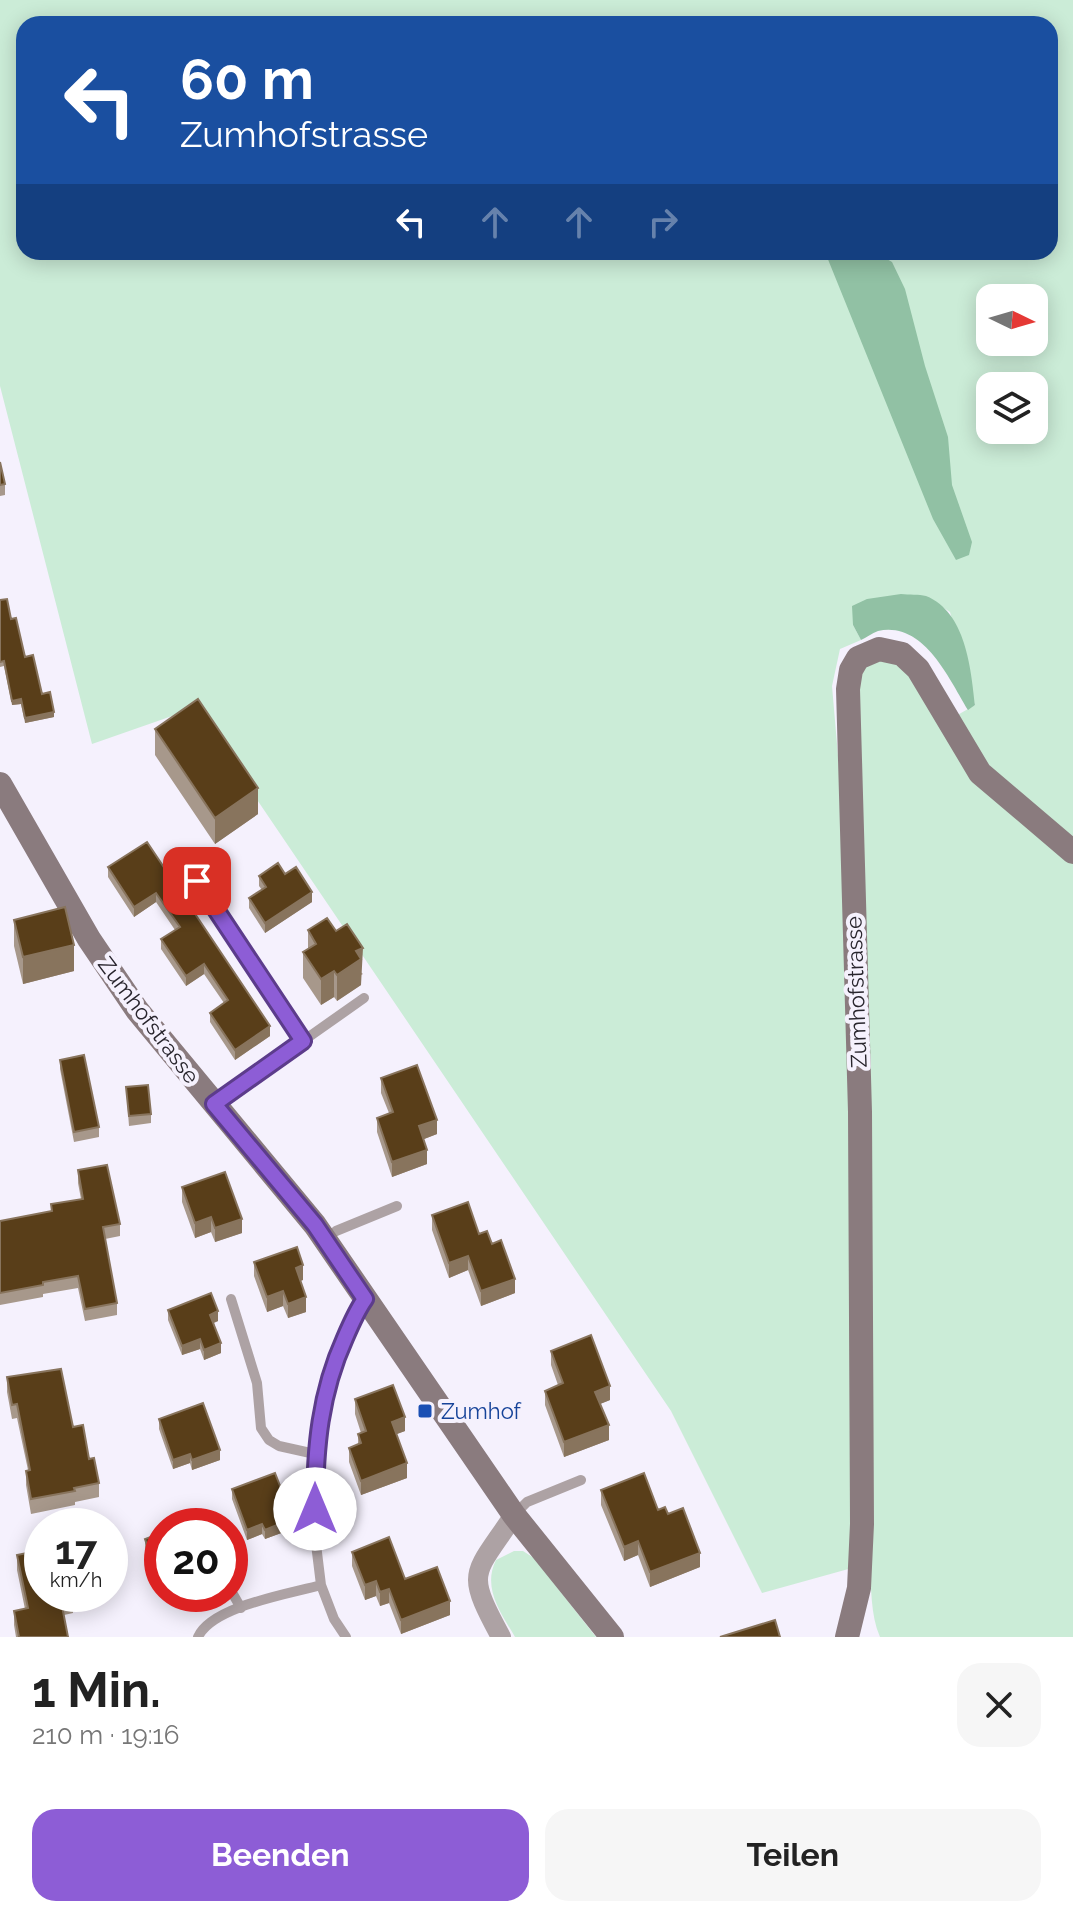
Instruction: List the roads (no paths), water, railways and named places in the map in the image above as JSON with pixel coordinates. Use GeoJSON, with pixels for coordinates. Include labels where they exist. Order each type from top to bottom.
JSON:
{"type":"FeatureCollection","features":[{"type":"Feature","properties":{"kind":"street","name":"Zumhofstrasse"},"geometry":{"type":"LineString","coordinates":[[847,1637],[859,1588],[862,1524],[860,1112],[848,689],[851,670],[858,658],[879,649],[902,654],[910,661],[918,669],[980,773],[1073,852]]}},
{"type":"Feature","properties":{"kind":"street","name":"Zumhofstrasse"},"geometry":{"type":"LineString","coordinates":[[0,784],[96,949],[137,1010],[325,1239],[514,1515],[612,1637]]}},
{"type":"Feature","properties":{"kind":"street"},"geometry":{"type":"LineString","coordinates":[[501,1637],[476,1583],[479,1567],[514,1515]]}},
{"type":"Feature","properties":{"kind":"lane"},"geometry":{"type":"LineString","coordinates":[[197,881],[303,1041]]}},
{"type":"Feature","properties":{"kind":"lane"},"geometry":{"type":"LineString","coordinates":[[214,1104],[364,998]]}},
{"type":"Feature","properties":{"kind":"lane"},"geometry":{"type":"LineString","coordinates":[[325,1239],[336,1231],[397,1206]]}},
{"type":"Feature","properties":{"kind":"lane"},"geometry":{"type":"LineString","coordinates":[[231,1299],[257,1383],[261,1428],[269,1440],[279,1446],[315,1454]]}},
{"type":"Feature","properties":{"kind":"lane"},"geometry":{"type":"LineString","coordinates":[[346,1637],[334,1619],[321,1585],[315,1536],[315,1454],[327,1382],[365,1299]]}},
{"type":"Feature","properties":{"kind":"lane"},"geometry":{"type":"LineString","coordinates":[[514,1515],[527,1502],[581,1480]]}},
{"type":"Feature","properties":{"kind":"lane"},"geometry":{"type":"LineString","coordinates":[[248,1606],[321,1585]]}},
{"type":"Feature","properties":{"kind":"lane"},"geometry":{"type":"LineString","coordinates":[[198,1637],[210,1621],[231,1612]]}},
{"type":"Feature","properties":{"kind":"place","name":"Zumhof"},"geometry":{"type":"Point","coordinates":[425,1411]}}]}
